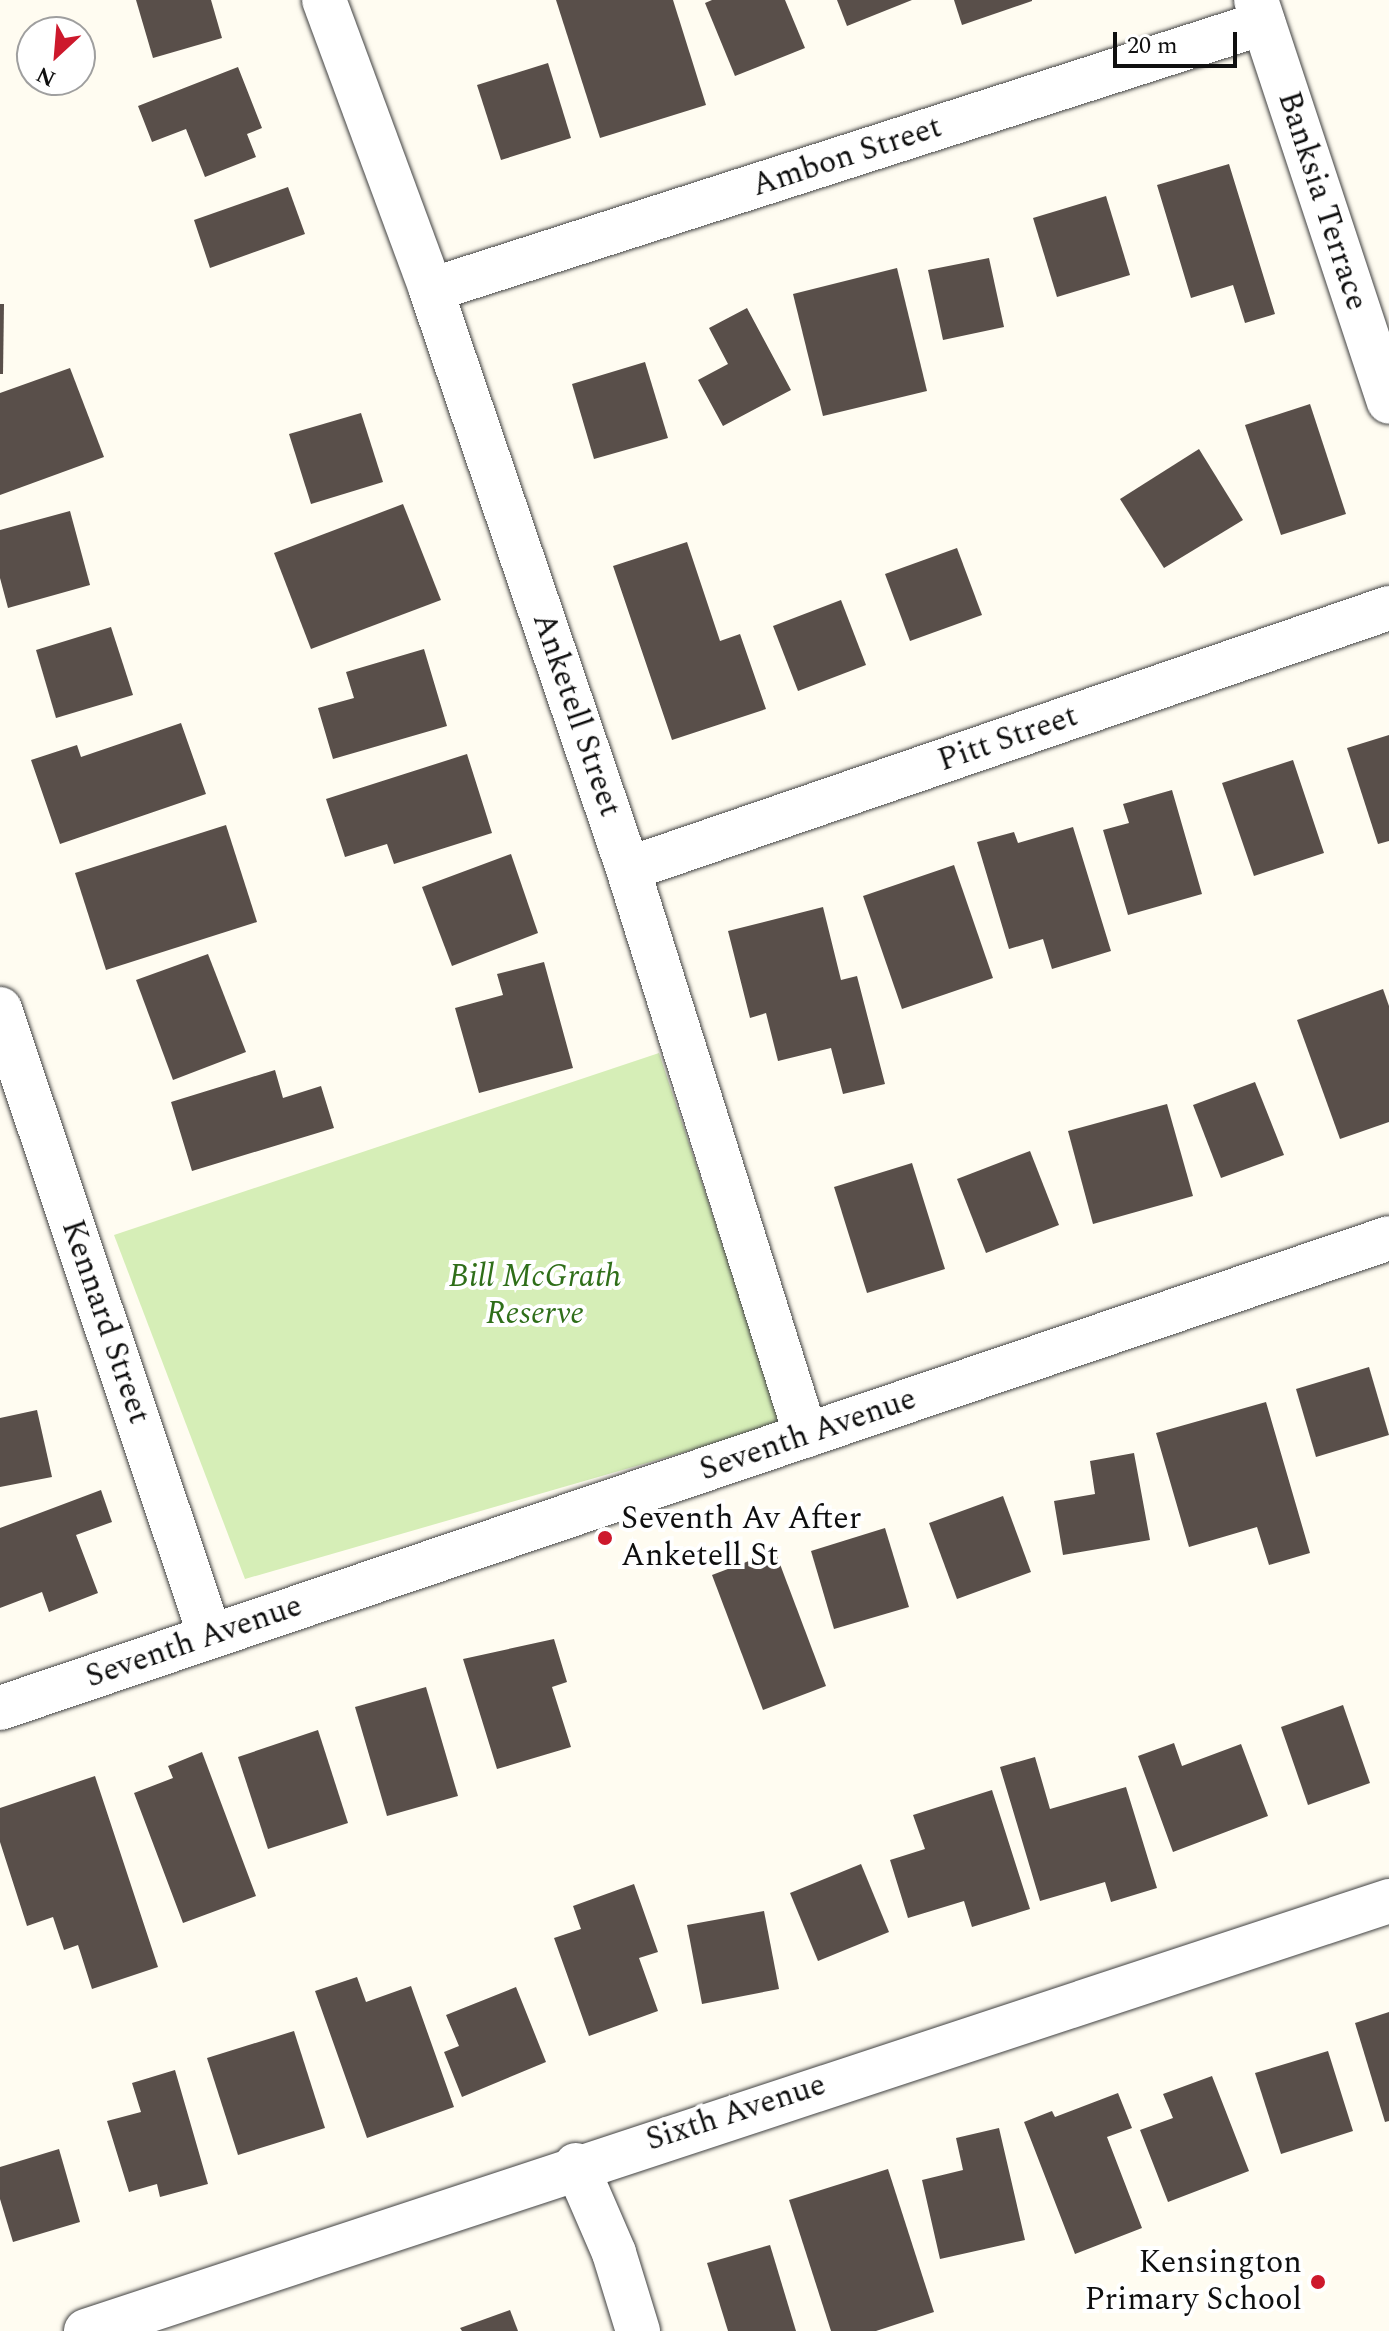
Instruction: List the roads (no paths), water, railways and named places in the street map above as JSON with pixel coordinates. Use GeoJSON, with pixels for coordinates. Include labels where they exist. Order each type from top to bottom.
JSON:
{"type":"FeatureCollection","features":[{"type":"Feature","properties":{"kind":"street","name":"Anketell Street"},"geometry":{"type":"LineString","coordinates":[[324,0],[431,290],[628,869],[806,1436]]}},
{"type":"Feature","properties":{"kind":"street","name":"Ambon Street"},"geometry":{"type":"LineString","coordinates":[[431,290],[1260,12]]}},
{"type":"Feature","properties":{"kind":"street","name":"Banksia Terrace"},"geometry":{"type":"LineString","coordinates":[[1260,12],[1389,402]]}},
{"type":"Feature","properties":{"kind":"street","name":"Pitt Street"},"geometry":{"type":"LineString","coordinates":[[628,869],[1389,608]]}},
{"type":"Feature","properties":{"kind":"street","name":"Kennard Street"},"geometry":{"type":"LineString","coordinates":[[0,1009],[210,1636]]}},
{"type":"Feature","properties":{"kind":"street","name":"Seventh Avenue"},"geometry":{"type":"LineString","coordinates":[[0,1708],[1389,1238]]}},
{"type":"Feature","properties":{"kind":"street","name":"Sixth Avenue"},"geometry":{"type":"LineString","coordinates":[[86,2331],[576,2165],[1389,1901]]}},
{"type":"Feature","properties":{"kind":"street"},"geometry":{"type":"LineString","coordinates":[[576,2165],[614,2253],[638,2331]]}},
{"type":"Feature","properties":{"kind":"place","name":"Seventh Av After Anketell St"},"geometry":{"type":"Point","coordinates":[605,1538]}},
{"type":"Feature","properties":{"kind":"place","name":"Kensington Primary School"},"geometry":{"type":"Point","coordinates":[1318,2282]}},
{"type":"Feature","properties":{"kind":"park label","name":"Bill McGrath Reserve"},"geometry":{"type":"Point","coordinates":[535,1296]}}]}
